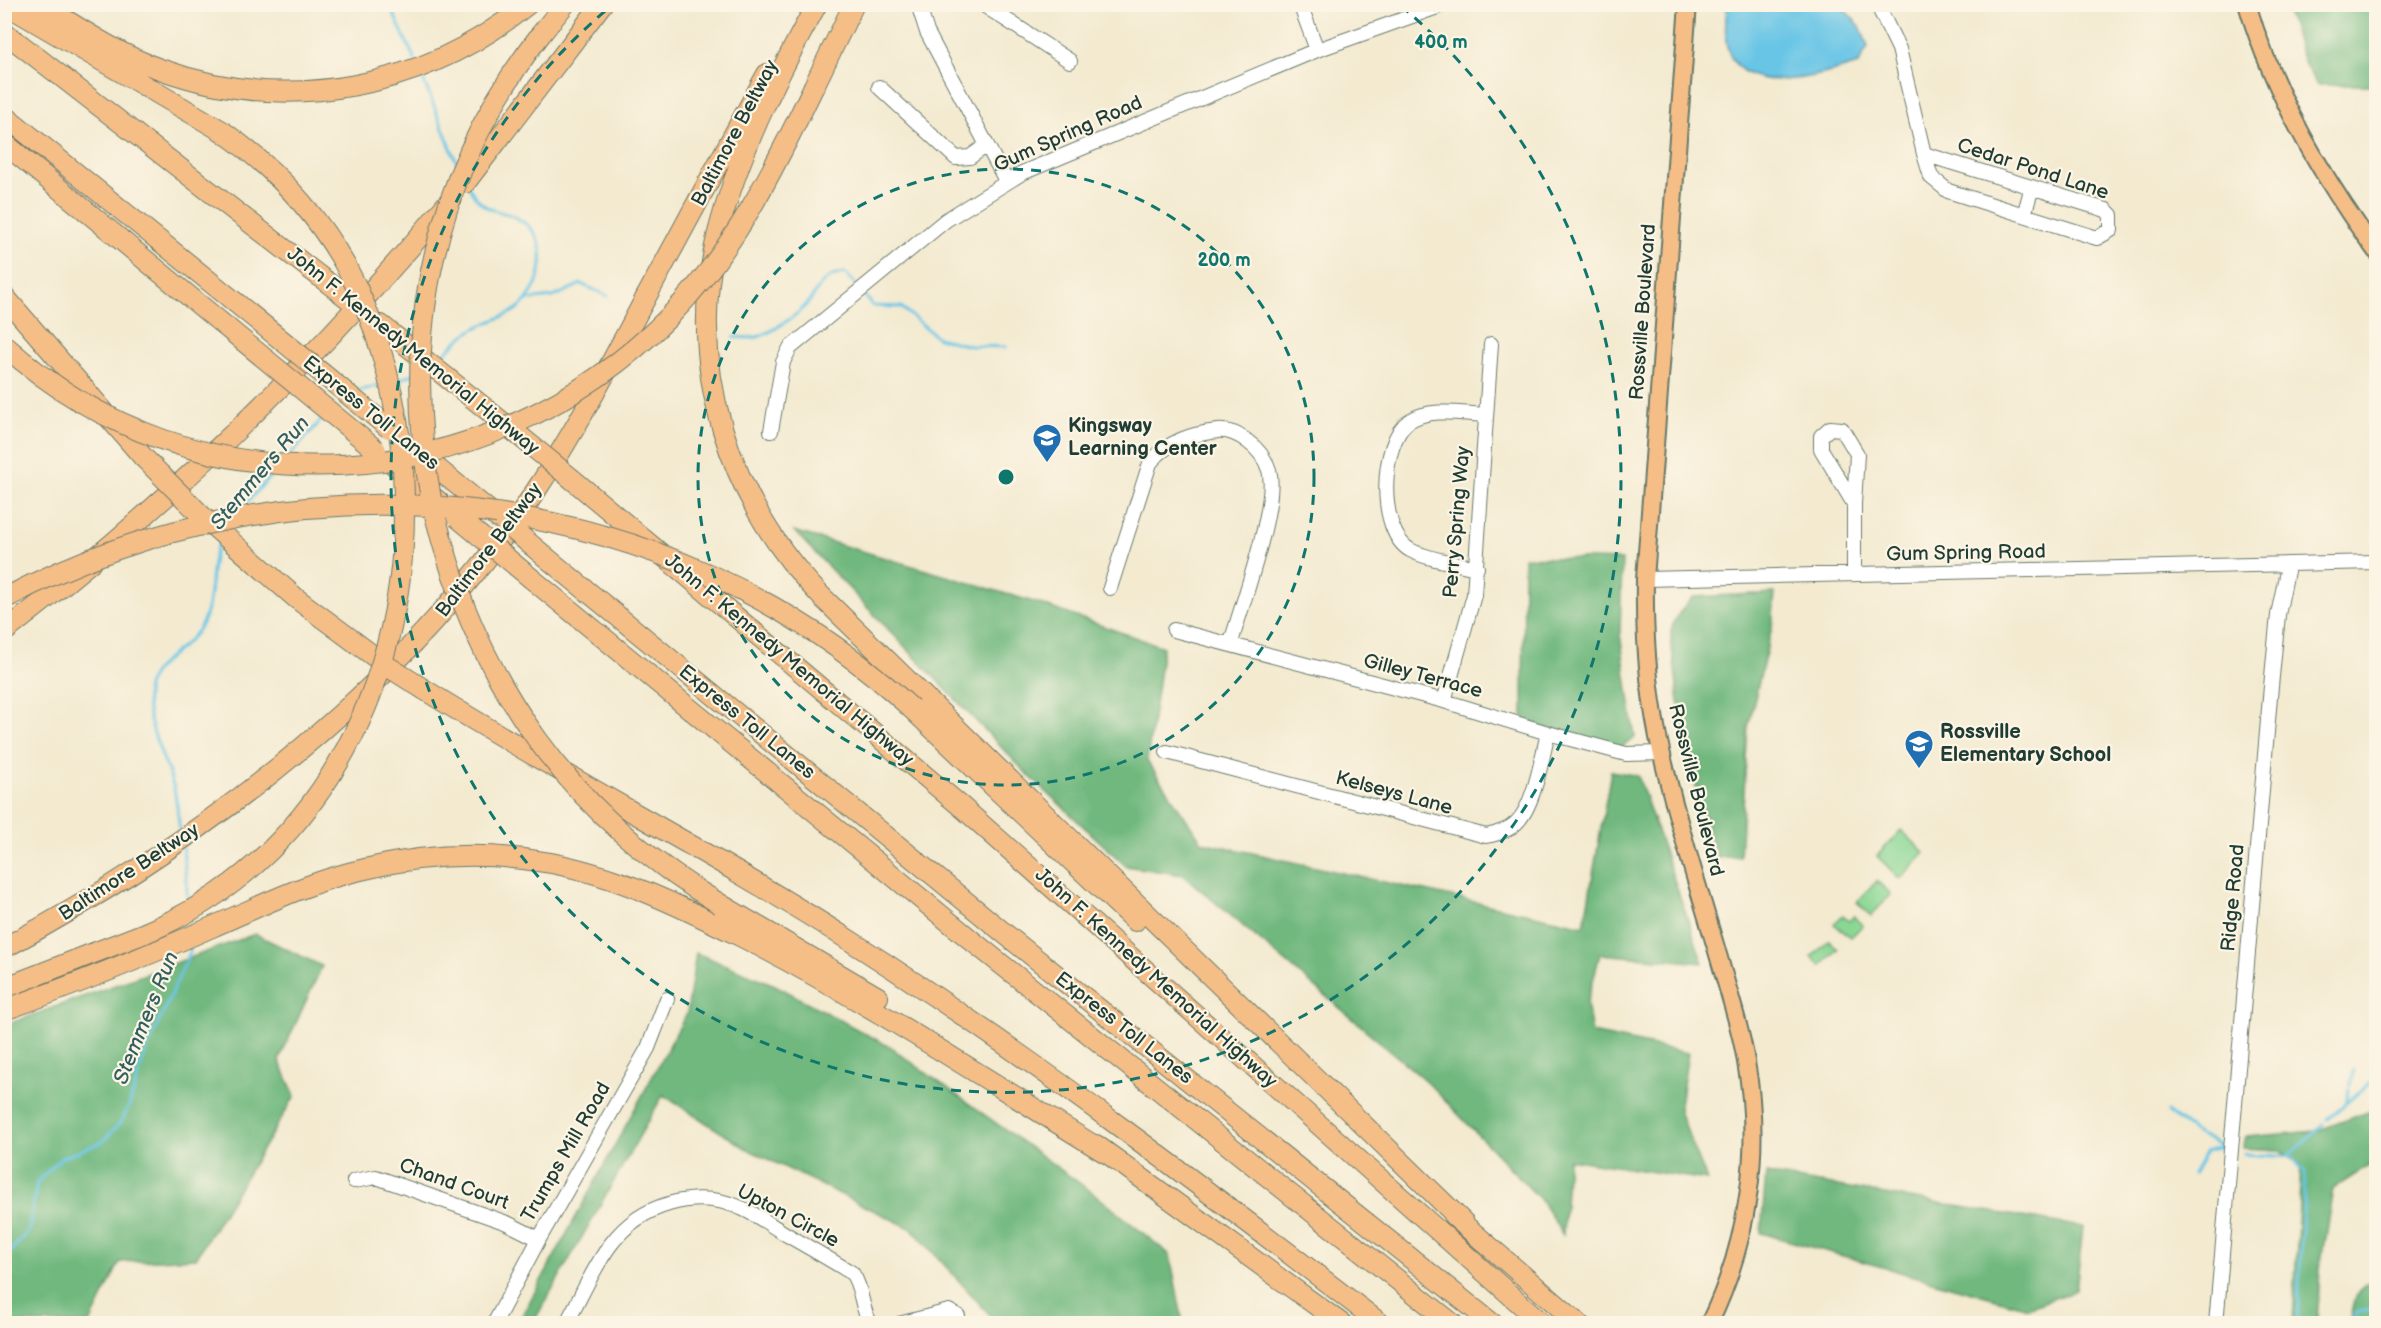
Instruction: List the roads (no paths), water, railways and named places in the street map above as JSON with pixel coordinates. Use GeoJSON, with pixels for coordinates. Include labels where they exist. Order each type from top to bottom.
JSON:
{"type":"FeatureCollection","features":[{"type":"Feature","properties":{"kind":"highway"},"geometry":{"type":"LineString","coordinates":[[4,988],[145,933],[189,913],[243,875],[293,828],[326,787],[356,730],[380,667],[396,601],[403,547],[403,475],[397,415],[383,355],[366,304],[345,263],[312,214],[270,170],[222,131],[5,4]]}},
{"type":"Feature","properties":{"kind":"highway"},"geometry":{"type":"LineString","coordinates":[[40,4],[125,54],[159,69],[214,85],[267,92],[305,92],[387,80],[450,56],[484,36],[528,4]]}},
{"type":"Feature","properties":{"kind":"highway"},"geometry":{"type":"LineString","coordinates":[[565,4],[503,87],[473,140],[456,180],[435,252],[424,310],[420,361],[422,429],[431,499],[452,574],[471,624],[500,681],[548,757],[584,798],[622,835],[673,874],[851,981],[1041,1104],[1342,1323]]}},
{"type":"Feature","properties":{"kind":"highway"},"geometry":{"type":"LineString","coordinates":[[4,632],[113,543],[229,436],[347,319],[481,163],[602,4]]}},
{"type":"Feature","properties":{"kind":"highway","name":"Baltimore Beltway"},"geometry":{"type":"LineString","coordinates":[[4,948],[129,875],[251,790],[346,711],[454,600],[522,511],[584,412],[806,4]]}},
{"type":"Feature","properties":{"kind":"highway"},"geometry":{"type":"LineString","coordinates":[[817,4],[769,97],[742,161],[717,240],[708,291],[707,327],[713,393],[732,460],[752,505],[780,548],[820,596],[1464,1223]]}},
{"type":"Feature","properties":{"kind":"highway"},"geometry":{"type":"LineString","coordinates":[[4,345],[57,387],[121,422],[154,437],[225,458],[292,466],[357,465],[413,457],[466,443],[516,423],[581,387],[626,355],[669,317],[706,274],[739,229],[854,4]]}},
{"type":"Feature","properties":{"kind":"highway","name":"John F. Kennedy Memorial Highway"},"geometry":{"type":"LineString","coordinates":[[4,32],[299,260],[572,479],[963,808],[1543,1323]]}},
{"type":"Feature","properties":{"kind":"highway","name":"Express Toll Lanes"},"geometry":{"type":"LineString","coordinates":[[4,115],[1032,955],[1493,1323]]}},
{"type":"Feature","properties":{"kind":"highway","name":"Express Toll Lanes"},"geometry":{"type":"LineString","coordinates":[[4,143],[976,944],[1453,1323]]}},
{"type":"Feature","properties":{"kind":"highway"},"geometry":{"type":"LineString","coordinates":[[4,296],[143,457],[225,537],[297,599],[366,651],[425,690],[578,781],[797,907],[979,1027],[1150,1150],[1380,1323]]}},
{"type":"Feature","properties":{"kind":"highway"},"geometry":{"type":"LineString","coordinates":[[4,599],[52,575],[124,547],[225,519],[338,504],[416,504],[468,509],[586,531],[647,550],[717,579],[816,634],[864,667],[911,708],[1033,826],[1400,1168],[1579,1323]]}},
{"type":"Feature","properties":{"kind":"highway"},"geometry":{"type":"LineString","coordinates":[[4,1010],[321,880],[409,860],[448,857],[507,858],[590,873],[648,892],[790,963],[920,1036],[1106,1153]]}},
{"type":"Feature","properties":{"kind":"main road","name":"Rossville Boulevard"},"geometry":{"type":"LineString","coordinates":[[1688,4],[1645,579],[1648,672],[1661,753],[1738,1027],[1749,1083],[1751,1156],[1745,1213],[1732,1265],[1709,1323]]}},
{"type":"Feature","properties":{"kind":"main road"},"geometry":{"type":"LineString","coordinates":[[2247,4],[2278,87],[2299,132],[2321,171],[2376,251]]}},
{"type":"Feature","properties":{"kind":"street"},"geometry":{"type":"LineString","coordinates":[[918,4],[927,32],[1006,182]]}},
{"type":"Feature","properties":{"kind":"street"},"geometry":{"type":"LineString","coordinates":[[982,4],[1070,61]]}},
{"type":"Feature","properties":{"kind":"street"},"geometry":{"type":"LineString","coordinates":[[1300,4],[1317,50]]}},
{"type":"Feature","properties":{"kind":"street","name":"Gum Spring Road"},"geometry":{"type":"LineString","coordinates":[[771,431],[783,363],[790,348],[946,220],[1006,182],[1058,156],[1317,50],[1446,4]]}},
{"type":"Feature","properties":{"kind":"street","name":"Cedar Pond Lane"},"geometry":{"type":"LineString","coordinates":[[1877,4],[1899,49],[1924,154],[1931,177],[1941,188],[2097,238],[2111,230],[2111,215],[2106,210],[1924,154]]}},
{"type":"Feature","properties":{"kind":"street"},"geometry":{"type":"LineString","coordinates":[[879,87],[956,158],[970,157],[987,145]]}},
{"type":"Feature","properties":{"kind":"street"},"geometry":{"type":"LineString","coordinates":[[2024,215],[2032,187]]}},
{"type":"Feature","properties":{"kind":"street","name":"Perry Spring Way"},"geometry":{"type":"LineString","coordinates":[[1444,701],[1474,595],[1491,344]]}},
{"type":"Feature","properties":{"kind":"street"},"geometry":{"type":"LineString","coordinates":[[1477,568],[1424,554],[1410,549],[1400,541],[1388,517],[1390,450],[1395,437],[1409,421],[1433,413],[1486,415]]}},
{"type":"Feature","properties":{"kind":"street"},"geometry":{"type":"LineString","coordinates":[[1854,504],[1821,449],[1821,436],[1830,428],[1842,429],[1857,454],[1854,574]]}},
{"type":"Feature","properties":{"kind":"street"},"geometry":{"type":"LineString","coordinates":[[1110,588],[1150,463],[1160,451],[1171,442],[1208,432],[1223,430],[1240,436],[1263,456],[1269,470],[1271,486],[1231,643]]}},
{"type":"Feature","properties":{"kind":"street"},"geometry":{"type":"LineString","coordinates":[[2288,566],[2376,562]]}},
{"type":"Feature","properties":{"kind":"street","name":"Gum Spring Road"},"geometry":{"type":"LineString","coordinates":[[1645,579],[2288,566]]}},
{"type":"Feature","properties":{"kind":"street","name":"Ridge Road"},"geometry":{"type":"LineString","coordinates":[[2216,1323],[2270,697],[2278,615],[2288,566]]}},
{"type":"Feature","properties":{"kind":"street","name":"Gilley Terrace"},"geometry":{"type":"LineString","coordinates":[[1174,630],[1231,643],[1444,701],[1626,754],[1661,753]]}},
{"type":"Feature","properties":{"kind":"street","name":"Kelseys Lane"},"geometry":{"type":"LineString","coordinates":[[1167,752],[1486,836],[1502,832],[1516,823],[1526,811],[1548,733]]}},
{"type":"Feature","properties":{"kind":"street","name":"Trumps Mill Road"},"geometry":{"type":"LineString","coordinates":[[494,1323],[648,1048],[667,999]]}},
{"type":"Feature","properties":{"kind":"street","name":"Chand Court"},"geometry":{"type":"LineString","coordinates":[[354,1181],[376,1177],[507,1223],[539,1239]]}},
{"type":"Feature","properties":{"kind":"street","name":"Upton Circle"},"geometry":{"type":"LineString","coordinates":[[566,1323],[610,1245],[622,1231],[656,1208],[675,1202],[700,1199],[721,1202],[743,1209],[852,1273],[859,1285],[866,1316],[871,1323]]}},
{"type":"Feature","properties":{"kind":"street"},"geometry":{"type":"LineString","coordinates":[[899,1323],[949,1311],[958,1316],[960,1323]]}},
{"type":"Feature","properties":{"kind":"water"},"geometry":{"type":"Polygon","coordinates":[[[1727,5],[1840,5],[1860,26],[1868,47],[1858,64],[1825,74],[1784,80],[1765,79],[1748,74],[1735,63],[1727,46],[1727,5]]]}},
{"type":"Feature","properties":{"kind":"waterway","name":"Stemmers Run"},"geometry":{"type":"LineString","coordinates":[[389,4],[415,60]]}},
{"type":"Feature","properties":{"kind":"waterway","name":"Stemmers Run"},"geometry":{"type":"LineString","coordinates":[[421,74],[457,163]]}},
{"type":"Feature","properties":{"kind":"waterway","name":"Stemmers Run"},"geometry":{"type":"LineString","coordinates":[[437,360],[471,331],[514,311],[523,304],[531,294],[540,271],[540,246],[536,235],[520,220],[482,204],[469,187]]}},
{"type":"Feature","properties":{"kind":"waterway"},"geometry":{"type":"LineString","coordinates":[[734,337],[749,338],[767,333],[798,313],[823,282],[835,275],[845,273],[858,287]]}},
{"type":"Feature","properties":{"kind":"waterway"},"geometry":{"type":"LineString","coordinates":[[526,300],[553,297],[581,284],[608,296]]}},
{"type":"Feature","properties":{"kind":"waterway"},"geometry":{"type":"LineString","coordinates":[[864,294],[873,306],[901,307],[938,338],[971,346],[1006,347]]}},
{"type":"Feature","properties":{"kind":"waterway","name":"Stemmers Run"},"geometry":{"type":"LineString","coordinates":[[395,381],[414,374]]}},
{"type":"Feature","properties":{"kind":"waterway","name":"Stemmers Run"},"geometry":{"type":"LineString","coordinates":[[354,392],[383,384]]}},
{"type":"Feature","properties":{"kind":"waterway","name":"Stemmers Run"},"geometry":{"type":"LineString","coordinates":[[291,454],[324,417]]}},
{"type":"Feature","properties":{"kind":"waterway","name":"Stemmers Run"},"geometry":{"type":"LineString","coordinates":[[240,510],[276,470]]}},
{"type":"Feature","properties":{"kind":"waterway","name":"Stemmers Run"},"geometry":{"type":"LineString","coordinates":[[180,830],[174,789],[149,716],[148,686],[153,674],[193,637],[203,621],[209,601],[216,550],[220,541]]}},
{"type":"Feature","properties":{"kind":"waterway","name":"Stemmers Run"},"geometry":{"type":"LineString","coordinates":[[183,848],[188,901]]}},
{"type":"Feature","properties":{"kind":"waterway","name":"Stemmers Run"},"geometry":{"type":"LineString","coordinates":[[4,1259],[29,1230],[37,1182],[61,1158],[102,1142],[121,1122],[129,1106],[145,1053],[190,952],[190,944]]}},
{"type":"Feature","properties":{"kind":"waterway"},"geometry":{"type":"LineString","coordinates":[[2350,1085],[2354,1070]]}},
{"type":"Feature","properties":{"kind":"waterway"},"geometry":{"type":"LineString","coordinates":[[2327,1119],[2376,1078]]}},
{"type":"Feature","properties":{"kind":"waterway"},"geometry":{"type":"LineString","coordinates":[[2346,1103],[2349,1089]]}},
{"type":"Feature","properties":{"kind":"waterway"},"geometry":{"type":"LineString","coordinates":[[2167,1112],[2194,1132],[2222,1146]]}},
{"type":"Feature","properties":{"kind":"waterway"},"geometry":{"type":"LineString","coordinates":[[2288,1156],[2323,1124]]}},
{"type":"Feature","properties":{"kind":"waterway"},"geometry":{"type":"LineString","coordinates":[[2193,1174],[2206,1151],[2222,1146]]}},
{"type":"Feature","properties":{"kind":"waterway"},"geometry":{"type":"LineString","coordinates":[[2244,1154],[2292,1157],[2305,1172],[2297,1324]]}},
{"type":"Feature","properties":{"kind":"waterway"},"geometry":{"type":"LineString","coordinates":[[2348,1324],[2358,1312],[2376,1309]]}},
{"type":"Feature","properties":{"kind":"place","name":"Kingsway Learning Center"},"geometry":{"type":"Point","coordinates":[1047,464]}},
{"type":"Feature","properties":{"kind":"place","name":"Rossville Elementary School"},"geometry":{"type":"Point","coordinates":[1919,770]}}]}
